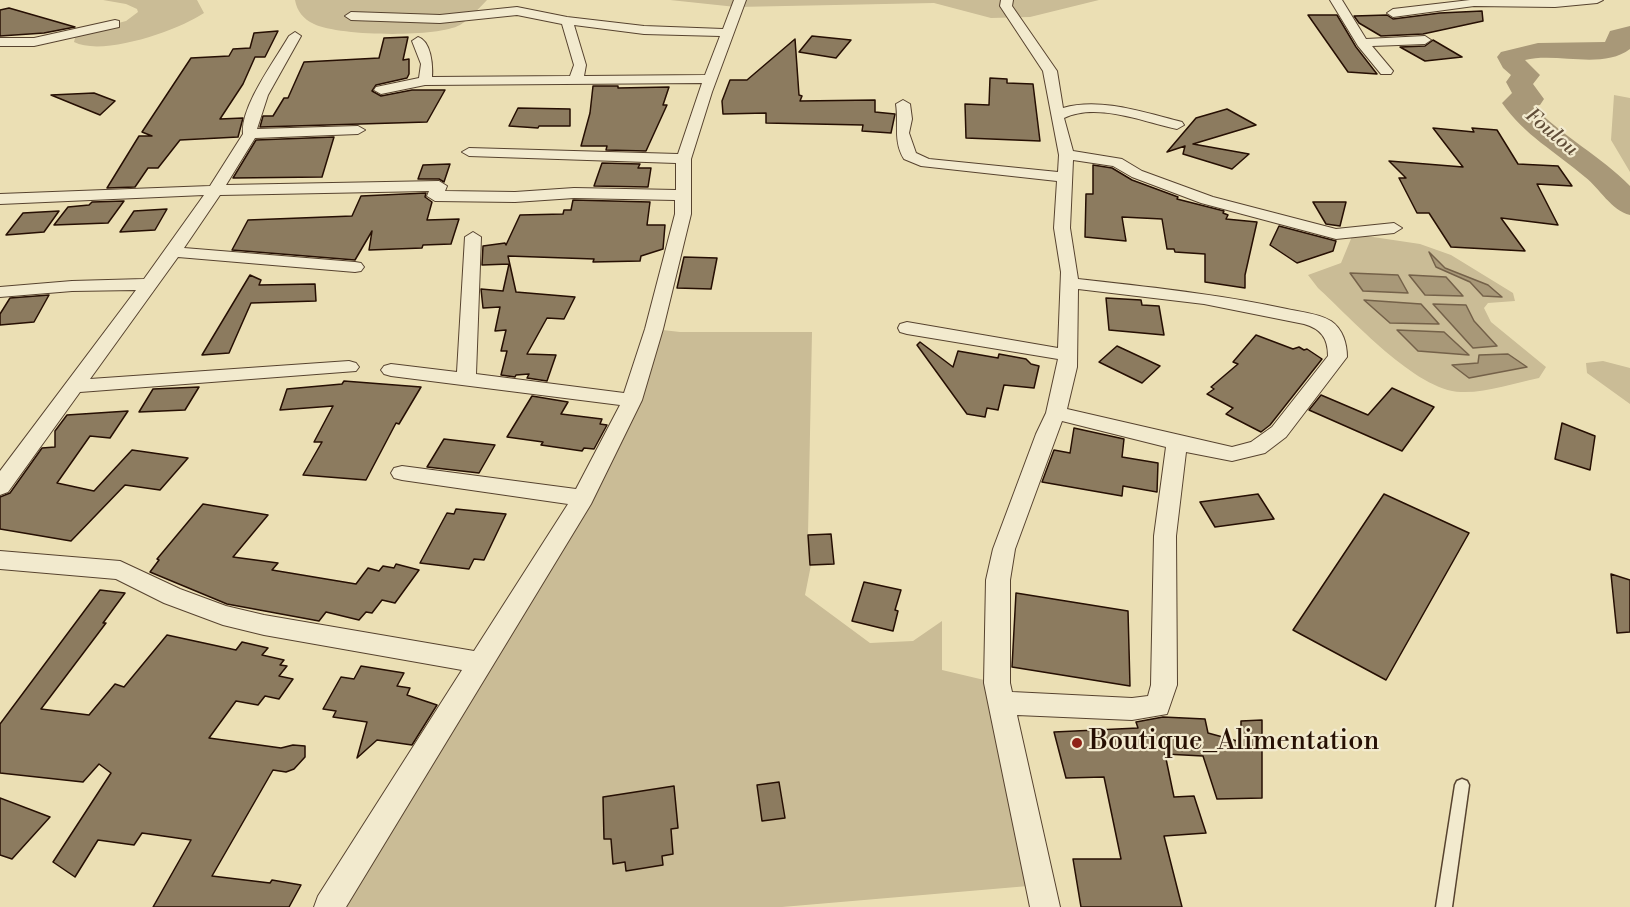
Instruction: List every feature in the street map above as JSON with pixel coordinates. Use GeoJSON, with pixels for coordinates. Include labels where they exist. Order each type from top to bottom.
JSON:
{"type":"FeatureCollection","features":[{"type":"Feature","properties":{"kind":"street"},"geometry":{"type":"LineString","coordinates":[[329,907],[583,498],[632,400],[654,329],[682,214],[684,159],[740,0]]}},
{"type":"Feature","properties":{"kind":"street"},"geometry":{"type":"LineString","coordinates":[[1007,0],[1006,6],[1050,71],[1066,166],[1062,228],[1070,272],[1067,367],[1056,413],[1046,434],[1004,549],[999,580],[997,683],[1045,907]]}},
{"type":"Feature","properties":{"kind":"street"},"geometry":{"type":"LineString","coordinates":[[1336,0],[1362,43],[1386,71]]}},
{"type":"Feature","properties":{"kind":"street"},"geometry":{"type":"LineString","coordinates":[[1393,13],[1474,3],[1555,4],[1597,0]]}},
{"type":"Feature","properties":{"kind":"street"},"geometry":{"type":"LineString","coordinates":[[351,16],[440,19],[516,11],[567,21],[645,30],[727,33]]}},
{"type":"Feature","properties":{"kind":"street"},"geometry":{"type":"LineString","coordinates":[[567,21],[580,65],[576,79]]}},
{"type":"Feature","properties":{"kind":"street"},"geometry":{"type":"LineString","coordinates":[[0,42],[34,42],[115,24]]}},
{"type":"Feature","properties":{"kind":"street"},"geometry":{"type":"LineString","coordinates":[[0,487],[173,252],[216,189],[250,134],[249,126],[261,95],[295,36]]}},
{"type":"Feature","properties":{"kind":"street"},"geometry":{"type":"LineString","coordinates":[[1362,43],[1425,40]]}},
{"type":"Feature","properties":{"kind":"street"},"geometry":{"type":"LineString","coordinates":[[418,41],[427,64],[425,81]]}},
{"type":"Feature","properties":{"kind":"street"},"geometry":{"type":"LineString","coordinates":[[381,90],[425,81],[710,80]]}},
{"type":"Feature","properties":{"kind":"street"},"geometry":{"type":"LineString","coordinates":[[903,104],[905,119],[902,133],[909,156],[926,163],[1066,166],[1117,162],[1137,174],[1207,200],[1336,234],[1394,228]]}},
{"type":"Feature","properties":{"kind":"street"},"geometry":{"type":"LineString","coordinates":[[1057,116],[1064,111],[1088,108],[1177,125]]}},
{"type":"Feature","properties":{"kind":"street"},"geometry":{"type":"LineString","coordinates":[[250,134],[358,130]]}},
{"type":"Feature","properties":{"kind":"street"},"geometry":{"type":"LineString","coordinates":[[469,152],[684,159]]}},
{"type":"Feature","properties":{"kind":"street"},"geometry":{"type":"LineString","coordinates":[[0,199],[216,189],[372,185],[440,186],[435,196],[440,198],[470,195],[515,197],[574,193],[683,195]]}},
{"type":"Feature","properties":{"kind":"street"},"geometry":{"type":"LineString","coordinates":[[466,379],[473,237]]}},
{"type":"Feature","properties":{"kind":"street"},"geometry":{"type":"LineString","coordinates":[[173,252],[355,267]]}},
{"type":"Feature","properties":{"kind":"street"},"geometry":{"type":"LineString","coordinates":[[1056,413],[1232,454],[1258,448],[1279,432],[1338,357],[1337,342],[1323,325],[1259,308],[1069,283]]}},
{"type":"Feature","properties":{"kind":"street"},"geometry":{"type":"LineString","coordinates":[[0,292],[72,286],[148,284]]}},
{"type":"Feature","properties":{"kind":"street"},"geometry":{"type":"LineString","coordinates":[[907,328],[1067,355]]}},
{"type":"Feature","properties":{"kind":"street"},"geometry":{"type":"LineString","coordinates":[[74,386],[349,367]]}},
{"type":"Feature","properties":{"kind":"street"},"geometry":{"type":"LineString","coordinates":[[391,370],[632,400]]}},
{"type":"Feature","properties":{"kind":"street"},"geometry":{"type":"LineString","coordinates":[[1001,703],[1132,709],[1158,706],[1164,686],[1165,536],[1177,443]]}},
{"type":"Feature","properties":{"kind":"street"},"geometry":{"type":"LineString","coordinates":[[402,473],[583,498]]}},
{"type":"Feature","properties":{"kind":"street"},"geometry":{"type":"LineString","coordinates":[[0,560],[120,570],[172,596],[223,615],[264,625],[482,663]]}},
{"type":"Feature","properties":{"kind":"lane"},"geometry":{"type":"LineString","coordinates":[[1444,907],[1462,785]]}},
{"type":"Feature","properties":{"kind":"shaded area"},"geometry":{"type":"Polygon","coordinates":[[[103,0],[197,0],[204,13],[177,27],[140,40],[103,46],[87,46],[74,42],[76,34],[126,21],[138,12],[137,9],[126,4],[103,0]]]}},
{"type":"Feature","properties":{"kind":"shaded area"},"geometry":{"type":"Polygon","coordinates":[[[295,0],[487,0],[460,25],[430,32],[387,34],[344,31],[314,24],[301,14],[295,0]]]}},
{"type":"Feature","properties":{"kind":"shaded area"},"geometry":{"type":"Polygon","coordinates":[[[670,0],[1099,0],[1030,17],[991,18],[934,3],[736,7],[670,0]]]}},
{"type":"Feature","properties":{"kind":"shaded area"},"geometry":{"type":"Polygon","coordinates":[[[1614,95],[1630,98],[1630,172],[1611,140],[1614,95]]]}},
{"type":"Feature","properties":{"kind":"shaded area"},"geometry":{"type":"Polygon","coordinates":[[[1353,234],[1420,244],[1451,255],[1513,293],[1515,301],[1488,303],[1484,308],[1491,322],[1546,367],[1539,378],[1491,389],[1461,392],[1424,380],[1405,367],[1366,334],[1318,288],[1308,275],[1341,263],[1353,234]]]}},
{"type":"Feature","properties":{"kind":"shaded area"},"geometry":{"type":"Polygon","coordinates":[[[1429,252],[1445,268],[1488,285],[1502,297],[1483,296],[1470,282],[1436,267],[1429,252]]]}},
{"type":"Feature","properties":{"kind":"shaded area"},"geometry":{"type":"Polygon","coordinates":[[[1350,273],[1398,275],[1408,293],[1363,291],[1350,273]]]}},
{"type":"Feature","properties":{"kind":"shaded area"},"geometry":{"type":"Polygon","coordinates":[[[1409,275],[1446,277],[1463,296],[1425,295],[1409,275]]]}},
{"type":"Feature","properties":{"kind":"shaded area"},"geometry":{"type":"Polygon","coordinates":[[[1364,300],[1421,304],[1439,324],[1390,323],[1364,300]]]}},
{"type":"Feature","properties":{"kind":"shaded area"},"geometry":{"type":"Polygon","coordinates":[[[1433,304],[1466,305],[1474,321],[1497,346],[1473,348],[1433,304]]]}},
{"type":"Feature","properties":{"kind":"shaded area"},"geometry":{"type":"Polygon","coordinates":[[[654,329],[680,332],[812,332],[808,535],[811,565],[805,595],[870,643],[913,641],[942,621],[942,670],[997,683],[1040,885],[782,907],[329,907],[583,498],[654,329]]]}},
{"type":"Feature","properties":{"kind":"shaded area"},"geometry":{"type":"Polygon","coordinates":[[[1397,330],[1444,332],[1469,355],[1418,351],[1397,330]]]}},
{"type":"Feature","properties":{"kind":"shaded area"},"geometry":{"type":"Polygon","coordinates":[[[1508,354],[1527,367],[1469,378],[1452,365],[1478,363],[1479,355],[1508,354]]]}},
{"type":"Feature","properties":{"kind":"shaded area"},"geometry":{"type":"Polygon","coordinates":[[[1603,361],[1630,368],[1630,404],[1587,373],[1586,363],[1603,361]]]}},
{"type":"Feature","properties":{"kind":"building"},"geometry":{"type":"Polygon","coordinates":[[[9,8],[75,27],[44,33],[0,36],[0,10],[9,8]]]}},
{"type":"Feature","properties":{"kind":"building"},"geometry":{"type":"Polygon","coordinates":[[[1482,11],[1483,21],[1423,34],[1381,36],[1359,23],[1354,16],[1387,15],[1393,19],[1482,11]]]}},
{"type":"Feature","properties":{"kind":"building"},"geometry":{"type":"Polygon","coordinates":[[[1308,15],[1337,15],[1356,47],[1377,74],[1348,72],[1308,15]]]}},
{"type":"Feature","properties":{"kind":"building"},"geometry":{"type":"Polygon","coordinates":[[[278,31],[265,57],[255,57],[243,84],[220,119],[243,118],[238,137],[180,140],[158,168],[148,168],[135,187],[107,188],[139,136],[152,136],[142,132],[191,58],[229,56],[233,49],[250,48],[254,33],[278,31]]]}},
{"type":"Feature","properties":{"kind":"building"},"geometry":{"type":"Polygon","coordinates":[[[812,36],[851,40],[836,58],[799,52],[812,36]]]}},
{"type":"Feature","properties":{"kind":"building"},"geometry":{"type":"Polygon","coordinates":[[[408,37],[403,60],[409,59],[407,78],[376,85],[372,91],[381,96],[412,90],[445,90],[427,122],[260,127],[263,116],[273,116],[284,98],[288,98],[304,62],[379,58],[384,38],[408,37]]]}},
{"type":"Feature","properties":{"kind":"building"},"geometry":{"type":"Polygon","coordinates":[[[795,39],[799,95],[802,96],[800,101],[875,100],[875,112],[895,114],[891,133],[862,131],[863,125],[766,123],[766,113],[723,114],[722,101],[730,80],[747,80],[795,39]]]}},
{"type":"Feature","properties":{"kind":"building"},"geometry":{"type":"Polygon","coordinates":[[[1433,40],[1462,57],[1425,61],[1400,47],[1425,46],[1433,40]]]}},
{"type":"Feature","properties":{"kind":"building"},"geometry":{"type":"Polygon","coordinates":[[[990,78],[1007,79],[1007,83],[1033,84],[1040,141],[966,138],[965,104],[989,105],[990,78]]]}},
{"type":"Feature","properties":{"kind":"building"},"geometry":{"type":"Polygon","coordinates":[[[593,86],[669,87],[663,105],[667,105],[646,151],[606,150],[607,146],[581,146],[590,113],[593,86]]]}},
{"type":"Feature","properties":{"kind":"building"},"geometry":{"type":"Polygon","coordinates":[[[94,93],[115,101],[100,115],[51,95],[94,93]]]}},
{"type":"Feature","properties":{"kind":"building"},"geometry":{"type":"Polygon","coordinates":[[[518,108],[570,109],[570,126],[539,126],[538,128],[509,126],[518,108]]]}},
{"type":"Feature","properties":{"kind":"building"},"geometry":{"type":"Polygon","coordinates":[[[1227,109],[1256,125],[1193,144],[1249,154],[1232,169],[1183,154],[1185,146],[1167,152],[1196,118],[1227,109]]]}},
{"type":"Feature","properties":{"kind":"building"},"geometry":{"type":"Polygon","coordinates":[[[1433,128],[1474,132],[1472,128],[1497,130],[1518,164],[1558,166],[1572,186],[1537,184],[1558,225],[1501,218],[1525,251],[1451,247],[1429,213],[1417,213],[1399,178],[1406,178],[1389,161],[1463,167],[1433,128]]]}},
{"type":"Feature","properties":{"kind":"building"},"geometry":{"type":"Polygon","coordinates":[[[334,137],[322,177],[233,178],[256,140],[334,137]]]}},
{"type":"Feature","properties":{"kind":"building"},"geometry":{"type":"Polygon","coordinates":[[[602,163],[640,164],[638,168],[651,168],[648,187],[594,186],[602,163]]]}},
{"type":"Feature","properties":{"kind":"building"},"geometry":{"type":"Polygon","coordinates":[[[450,164],[444,182],[439,179],[418,179],[423,165],[450,164]]]}},
{"type":"Feature","properties":{"kind":"building"},"geometry":{"type":"Polygon","coordinates":[[[1093,165],[1112,168],[1132,180],[1178,197],[1177,199],[1224,211],[1223,213],[1228,215],[1226,219],[1257,222],[1245,275],[1245,288],[1205,282],[1205,254],[1175,252],[1174,249],[1167,249],[1162,219],[1122,217],[1126,241],[1085,237],[1086,194],[1093,194],[1093,165]]]}},
{"type":"Feature","properties":{"kind":"building"},"geometry":{"type":"Polygon","coordinates":[[[426,193],[425,197],[432,202],[427,220],[459,219],[451,244],[423,245],[422,248],[369,250],[372,231],[355,260],[232,250],[248,220],[352,216],[361,196],[426,193]]]}},
{"type":"Feature","properties":{"kind":"building"},"geometry":{"type":"Polygon","coordinates":[[[573,200],[650,202],[647,225],[665,225],[663,249],[641,256],[640,261],[593,262],[594,259],[508,256],[516,292],[575,297],[564,319],[547,318],[527,354],[556,355],[547,381],[527,378],[529,374],[515,377],[501,375],[507,351],[501,351],[506,330],[495,331],[500,307],[483,308],[481,289],[503,291],[509,264],[482,265],[483,246],[505,243],[506,245],[520,215],[563,214],[564,210],[571,210],[573,200]]]}},
{"type":"Feature","properties":{"kind":"building"},"geometry":{"type":"Polygon","coordinates":[[[124,201],[108,223],[54,225],[68,207],[89,205],[92,202],[124,201]]]}},
{"type":"Feature","properties":{"kind":"building"},"geometry":{"type":"Polygon","coordinates":[[[1313,202],[1346,202],[1340,226],[1326,224],[1313,202]]]}},
{"type":"Feature","properties":{"kind":"building"},"geometry":{"type":"Polygon","coordinates":[[[167,209],[155,230],[120,232],[134,211],[167,209]]]}},
{"type":"Feature","properties":{"kind":"building"},"geometry":{"type":"Polygon","coordinates":[[[59,211],[44,232],[6,235],[23,213],[59,211]]]}},
{"type":"Feature","properties":{"kind":"building"},"geometry":{"type":"Polygon","coordinates":[[[1279,226],[1336,241],[1333,251],[1297,263],[1270,245],[1279,226]]]}},
{"type":"Feature","properties":{"kind":"building"},"geometry":{"type":"Polygon","coordinates":[[[684,257],[717,258],[711,289],[677,288],[684,257]]]}},
{"type":"Feature","properties":{"kind":"building"},"geometry":{"type":"Polygon","coordinates":[[[250,275],[261,280],[259,285],[315,284],[316,301],[251,303],[229,353],[202,355],[250,275]]]}},
{"type":"Feature","properties":{"kind":"building"},"geometry":{"type":"Polygon","coordinates":[[[49,295],[34,322],[0,325],[0,314],[10,298],[49,295]]]}},
{"type":"Feature","properties":{"kind":"building"},"geometry":{"type":"Polygon","coordinates":[[[1106,298],[1141,300],[1142,305],[1159,306],[1164,335],[1109,330],[1106,298]]]}},
{"type":"Feature","properties":{"kind":"building"},"geometry":{"type":"Polygon","coordinates":[[[1256,335],[1293,349],[1299,347],[1307,349],[1322,359],[1270,425],[1261,432],[1226,414],[1233,408],[1207,394],[1214,389],[1211,387],[1238,364],[1233,362],[1256,335]]]}},
{"type":"Feature","properties":{"kind":"building"},"geometry":{"type":"Polygon","coordinates":[[[920,342],[953,367],[958,351],[998,358],[999,354],[1026,359],[1031,364],[1039,366],[1034,388],[1004,385],[998,410],[987,408],[985,417],[967,414],[917,345],[920,342]]]}},
{"type":"Feature","properties":{"kind":"building"},"geometry":{"type":"Polygon","coordinates":[[[1117,346],[1160,366],[1142,383],[1099,362],[1117,346]]]}},
{"type":"Feature","properties":{"kind":"building"},"geometry":{"type":"Polygon","coordinates":[[[344,381],[421,387],[399,424],[396,423],[366,480],[303,475],[322,442],[314,442],[333,406],[280,410],[287,389],[342,384],[344,381]]]}},
{"type":"Feature","properties":{"kind":"building"},"geometry":{"type":"Polygon","coordinates":[[[199,387],[185,410],[139,412],[153,389],[199,387]]]}},
{"type":"Feature","properties":{"kind":"building"},"geometry":{"type":"Polygon","coordinates":[[[1392,388],[1434,407],[1402,451],[1309,410],[1321,395],[1368,415],[1392,388]]]}},
{"type":"Feature","properties":{"kind":"building"},"geometry":{"type":"Polygon","coordinates":[[[532,396],[568,402],[561,414],[602,419],[600,424],[607,425],[594,449],[584,448],[582,451],[507,437],[532,396]]]}},
{"type":"Feature","properties":{"kind":"building"},"geometry":{"type":"Polygon","coordinates":[[[128,411],[110,438],[90,436],[57,483],[94,491],[132,450],[188,458],[160,490],[125,485],[71,541],[0,529],[0,497],[10,493],[42,448],[55,447],[55,431],[67,415],[128,411]]]}},
{"type":"Feature","properties":{"kind":"building"},"geometry":{"type":"Polygon","coordinates":[[[1562,423],[1595,436],[1590,470],[1555,459],[1562,423]]]}},
{"type":"Feature","properties":{"kind":"building"},"geometry":{"type":"Polygon","coordinates":[[[1074,428],[1124,439],[1122,457],[1158,463],[1157,492],[1123,486],[1122,496],[1042,482],[1054,450],[1070,453],[1074,428]]]}},
{"type":"Feature","properties":{"kind":"building"},"geometry":{"type":"Polygon","coordinates":[[[444,439],[495,445],[479,473],[427,467],[444,439]]]}},
{"type":"Feature","properties":{"kind":"building"},"geometry":{"type":"Polygon","coordinates":[[[1258,494],[1274,519],[1215,527],[1200,502],[1258,494]]]}},
{"type":"Feature","properties":{"kind":"building"},"geometry":{"type":"Polygon","coordinates":[[[1384,494],[1469,533],[1386,680],[1293,630],[1384,494]]]}},
{"type":"Feature","properties":{"kind":"building"},"geometry":{"type":"Polygon","coordinates":[[[203,504],[268,515],[233,557],[278,563],[272,570],[356,584],[368,568],[379,571],[383,566],[394,568],[396,564],[419,570],[395,603],[382,600],[372,613],[366,612],[359,620],[326,612],[319,621],[227,604],[150,572],[159,560],[157,559],[203,504]]]}},
{"type":"Feature","properties":{"kind":"building"},"geometry":{"type":"Polygon","coordinates":[[[456,509],[506,514],[484,560],[474,559],[469,569],[420,563],[447,513],[454,514],[456,509]]]}},
{"type":"Feature","properties":{"kind":"building"},"geometry":{"type":"Polygon","coordinates":[[[831,534],[834,564],[810,565],[808,535],[831,534]]]}},
{"type":"Feature","properties":{"kind":"building"},"geometry":{"type":"Polygon","coordinates":[[[1611,574],[1630,580],[1630,632],[1617,633],[1611,574]]]}},
{"type":"Feature","properties":{"kind":"building"},"geometry":{"type":"Polygon","coordinates":[[[864,582],[901,590],[895,610],[898,611],[893,631],[852,621],[864,582]]]}},
{"type":"Feature","properties":{"kind":"building"},"geometry":{"type":"Polygon","coordinates":[[[100,590],[125,593],[103,623],[106,623],[41,709],[89,715],[115,684],[124,687],[167,635],[236,650],[242,642],[268,648],[262,655],[284,660],[280,665],[287,666],[279,676],[293,679],[279,699],[265,696],[258,705],[236,701],[209,738],[281,748],[293,745],[305,746],[305,757],[294,769],[286,772],[273,770],[212,876],[270,883],[272,880],[301,885],[289,907],[153,907],[191,840],[142,833],[134,845],[98,840],[75,877],[53,862],[111,773],[99,764],[83,782],[0,773],[0,724],[100,590]]]}},
{"type":"Feature","properties":{"kind":"building"},"geometry":{"type":"Polygon","coordinates":[[[1016,593],[1128,611],[1130,686],[1012,667],[1016,593]]]}},
{"type":"Feature","properties":{"kind":"building"},"geometry":{"type":"Polygon","coordinates":[[[361,666],[404,673],[397,686],[410,688],[407,695],[437,705],[412,745],[377,740],[357,758],[367,722],[333,717],[336,711],[323,709],[341,677],[354,679],[361,666]]]}},
{"type":"Feature","properties":{"kind":"building"},"geometry":{"type":"Polygon","coordinates":[[[1163,717],[1205,719],[1208,733],[1241,742],[1241,721],[1262,720],[1262,798],[1217,799],[1203,756],[1165,754],[1174,797],[1194,796],[1206,833],[1164,836],[1182,907],[1081,907],[1073,859],[1121,859],[1104,777],[1066,778],[1054,732],[1138,728],[1136,722],[1163,717]]]}},
{"type":"Feature","properties":{"kind":"building"},"geometry":{"type":"Polygon","coordinates":[[[779,782],[785,818],[762,821],[757,785],[779,782]]]}},
{"type":"Feature","properties":{"kind":"building"},"geometry":{"type":"Polygon","coordinates":[[[674,786],[678,828],[671,829],[673,854],[662,856],[663,865],[626,871],[625,862],[613,864],[611,839],[604,839],[603,797],[674,786]]]}},
{"type":"Feature","properties":{"kind":"building"},"geometry":{"type":"Polygon","coordinates":[[[0,798],[50,817],[12,859],[0,855],[0,798]]]}},
{"type":"Feature","properties":{"kind":"waterway","name":"Foulou"},"geometry":{"type":"LineString","coordinates":[[1630,33],[1619,36],[1617,39],[1620,45],[1611,49],[1599,51],[1538,50],[1510,57],[1512,63],[1527,75],[1519,82],[1530,99],[1520,99],[1516,103],[1523,112],[1549,136],[1598,172],[1630,205]]}},
{"type":"Feature","properties":{"kind":"place","name":"Boutique_Alimentation"},"geometry":{"type":"Point","coordinates":[1077,743]}}]}
